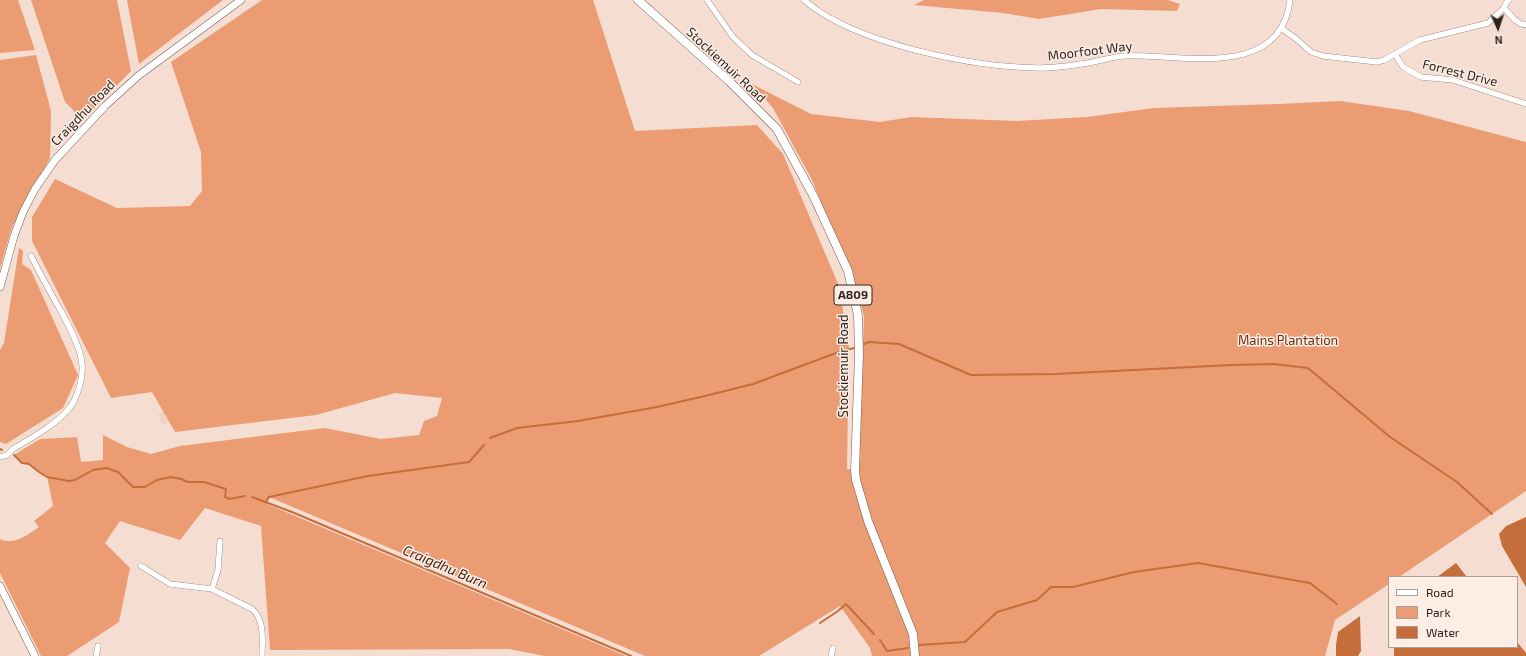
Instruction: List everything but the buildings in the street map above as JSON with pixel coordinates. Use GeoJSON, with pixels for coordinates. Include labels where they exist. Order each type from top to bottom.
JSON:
{"type":"FeatureCollection","features":[{"type":"Feature","properties":{"kind":"main road","name":"Craigdhu Road"},"geometry":{"type":"LineString","coordinates":[[0,287],[14,236],[23,212],[35,188],[55,160],[105,106],[138,76],[241,0]]}},
{"type":"Feature","properties":{"kind":"main road","name":"Stockiemuir Road"},"geometry":{"type":"LineString","coordinates":[[638,0],[730,82],[777,129],[813,195],[848,271],[858,315],[859,354],[855,471],[856,480],[868,521],[913,634],[915,656]]}},
{"type":"Feature","properties":{"kind":"main road"},"geometry":{"type":"LineString","coordinates":[[0,586],[35,656]]}},
{"type":"Feature","properties":{"kind":"street"},"geometry":{"type":"LineString","coordinates":[[707,0],[733,38],[752,55],[798,82]]}},
{"type":"Feature","properties":{"kind":"street","name":"Moorfoot Way"},"geometry":{"type":"LineString","coordinates":[[804,0],[816,11],[861,32],[914,49],[1000,65],[1040,68],[1077,65],[1122,56],[1210,58],[1234,57],[1251,52],[1268,43],[1281,28],[1289,10],[1290,0]]}},
{"type":"Feature","properties":{"kind":"street"},"geometry":{"type":"LineString","coordinates":[[1281,28],[1296,38],[1311,52],[1323,56],[1377,62],[1420,40],[1488,23],[1504,8],[1509,0]]}},
{"type":"Feature","properties":{"kind":"street"},"geometry":{"type":"LineString","coordinates":[[1504,8],[1515,20],[1522,25],[1526,25]]}},
{"type":"Feature","properties":{"kind":"street","name":"Forrest Drive"},"geometry":{"type":"LineString","coordinates":[[1395,54],[1403,66],[1421,77],[1453,80],[1526,104]]}},
{"type":"Feature","properties":{"kind":"street"},"geometry":{"type":"LineString","coordinates":[[0,457],[7,455],[13,449],[43,430],[67,412],[79,390],[82,374],[82,358],[70,328],[31,256]]}},
{"type":"Feature","properties":{"kind":"street"},"geometry":{"type":"LineString","coordinates":[[212,589],[218,570],[220,541]]}},
{"type":"Feature","properties":{"kind":"street"},"geometry":{"type":"LineString","coordinates":[[141,566],[170,584],[212,589],[245,604],[257,613],[261,623],[262,656]]}},
{"type":"Feature","properties":{"kind":"street"},"geometry":{"type":"LineString","coordinates":[[96,656],[98,646]]}},
{"type":"Feature","properties":{"kind":"street"},"geometry":{"type":"LineString","coordinates":[[831,656],[833,648]]}},
{"type":"Feature","properties":{"kind":"shaded area"},"geometry":{"type":"Polygon","coordinates":[[[166,411],[169,422],[162,425],[158,414],[166,411]]]}},
{"type":"Feature","properties":{"kind":"green space"},"geometry":{"type":"Polygon","coordinates":[[[0,0],[18,0],[35,50],[0,53],[0,0]]]}},
{"type":"Feature","properties":{"kind":"green space"},"geometry":{"type":"Polygon","coordinates":[[[31,0],[117,0],[131,71],[83,120],[65,102],[31,0]]]}},
{"type":"Feature","properties":{"kind":"green space"},"geometry":{"type":"Polygon","coordinates":[[[127,0],[223,0],[139,64],[127,0]]]}},
{"type":"Feature","properties":{"kind":"green space","name":"Mains Plantation"},"geometry":{"type":"Polygon","coordinates":[[[262,0],[593,0],[635,131],[757,125],[783,154],[839,286],[849,347],[847,469],[858,470],[864,316],[855,284],[812,180],[773,108],[752,84],[811,114],[880,122],[911,117],[1017,121],[1087,117],[1154,108],[1340,101],[1409,111],[1526,142],[1526,491],[1400,576],[1388,576],[1388,585],[1335,620],[1325,656],[872,656],[870,648],[840,606],[759,656],[645,656],[269,497],[267,504],[626,656],[545,656],[509,649],[270,650],[261,526],[205,508],[180,540],[120,521],[105,543],[130,568],[119,622],[67,656],[41,656],[0,573],[0,539],[10,541],[20,539],[30,533],[39,527],[34,521],[53,506],[47,476],[37,471],[29,464],[22,464],[14,455],[40,439],[77,437],[81,462],[103,460],[103,435],[127,447],[151,454],[180,446],[325,428],[381,439],[419,435],[424,421],[437,416],[442,398],[395,393],[316,415],[175,432],[152,392],[111,398],[32,241],[32,217],[55,179],[117,208],[190,206],[202,191],[201,152],[171,62],[262,0]]]}},
{"type":"Feature","properties":{"kind":"green space"},"geometry":{"type":"Polygon","coordinates":[[[924,0],[1168,0],[1180,4],[1177,11],[1101,9],[1039,19],[1003,13],[914,5],[924,0]]]}},
{"type":"Feature","properties":{"kind":"green space"},"geometry":{"type":"Polygon","coordinates":[[[36,55],[51,111],[50,158],[12,227],[0,268],[0,60],[36,55]]]}},
{"type":"Feature","properties":{"kind":"green space"},"geometry":{"type":"Polygon","coordinates":[[[19,248],[23,251],[22,264],[31,270],[78,375],[63,408],[6,444],[0,442],[0,350],[4,343],[19,248]]]}},
{"type":"Feature","properties":{"kind":"water"},"geometry":{"type":"Polygon","coordinates":[[[1526,517],[1526,587],[1502,546],[1499,534],[1506,526],[1526,517]]]}},
{"type":"Feature","properties":{"kind":"water"},"geometry":{"type":"Polygon","coordinates":[[[1456,563],[1466,576],[1438,576],[1456,563]]]}},
{"type":"Feature","properties":{"kind":"water"},"geometry":{"type":"Polygon","coordinates":[[[1360,616],[1361,651],[1358,656],[1336,656],[1338,632],[1360,616]]]}},
{"type":"Feature","properties":{"kind":"water"},"geometry":{"type":"Polygon","coordinates":[[[1518,643],[1526,653],[1526,656],[1394,656],[1394,648],[1518,648],[1518,643]]]}},
{"type":"Feature","properties":{"kind":"waterway"},"geometry":{"type":"LineString","coordinates":[[864,344],[869,342],[899,344],[971,375],[1056,374],[1274,364],[1308,368],[1390,437],[1457,482],[1492,514]]}},
{"type":"Feature","properties":{"kind":"waterway"},"geometry":{"type":"LineString","coordinates":[[490,438],[517,428],[578,421],[657,407],[705,396],[753,384],[836,353],[854,348]]}},
{"type":"Feature","properties":{"kind":"waterway"},"geometry":{"type":"LineString","coordinates":[[266,502],[269,497],[368,476],[469,462],[484,445]]}},
{"type":"Feature","properties":{"kind":"waterway","name":"Craigdhu Burn"},"geometry":{"type":"LineString","coordinates":[[14,455],[22,463],[29,464],[47,477],[69,481],[75,480],[93,470],[107,468],[118,472],[133,487],[145,487],[157,480],[171,477],[188,482],[204,482],[226,489],[225,497],[230,499],[245,496]]}},
{"type":"Feature","properties":{"kind":"waterway","name":"Craigdhu Burn"},"geometry":{"type":"LineString","coordinates":[[252,497],[292,512],[631,656]]}},
{"type":"Feature","properties":{"kind":"waterway"},"geometry":{"type":"LineString","coordinates":[[919,645],[965,642],[997,612],[1037,600],[1051,587],[1073,587],[1134,572],[1198,563],[1310,583],[1337,604]]}},
{"type":"Feature","properties":{"kind":"waterway"},"geometry":{"type":"LineString","coordinates":[[820,623],[846,604],[874,634]]}},
{"type":"Feature","properties":{"kind":"waterway"},"geometry":{"type":"LineString","coordinates":[[880,640],[887,651],[908,648]]}}]}
